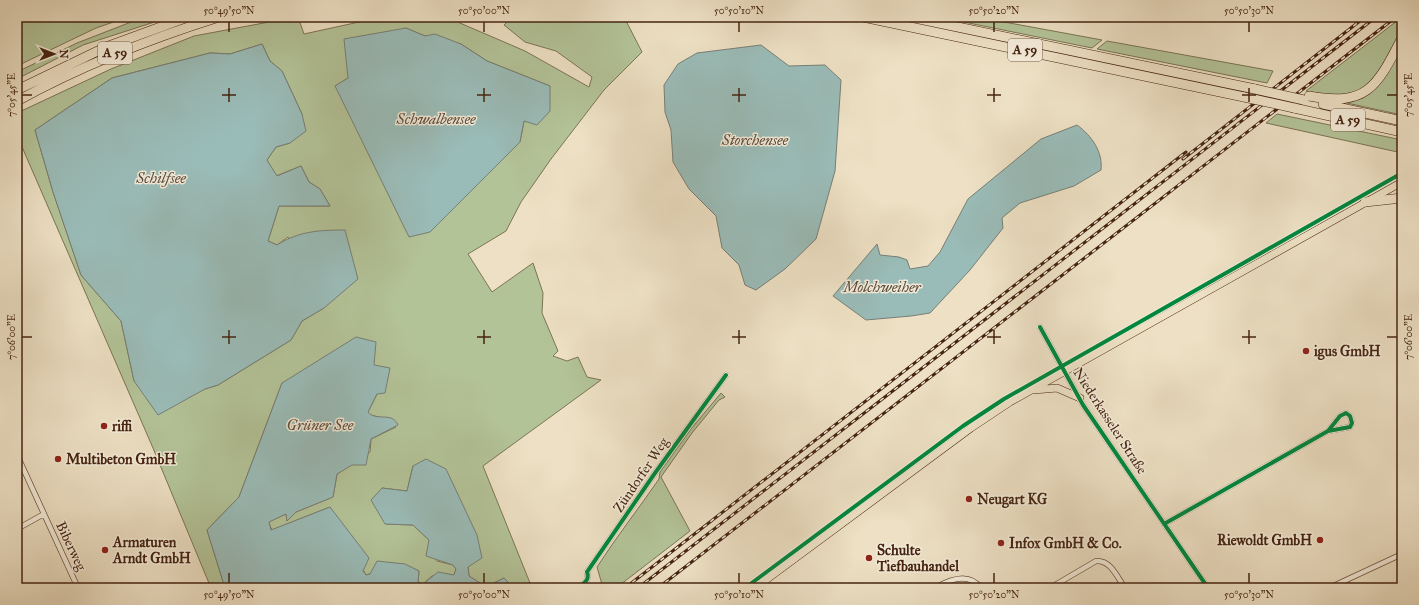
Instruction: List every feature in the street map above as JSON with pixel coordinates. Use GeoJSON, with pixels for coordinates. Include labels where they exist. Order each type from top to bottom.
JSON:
{"type":"FeatureCollection","features":[{"type":"Feature","properties":{"kind":"highway","name":"A 59"},"geometry":{"type":"LineString","coordinates":[[17,90],[106,47],[188,17]]}},
{"type":"Feature","properties":{"kind":"highway","name":"A 59"},"geometry":{"type":"LineString","coordinates":[[17,101],[109,56],[172,32],[218,17]]}},
{"type":"Feature","properties":{"kind":"highway","name":"A 59"},"geometry":{"type":"LineString","coordinates":[[863,17],[1244,97],[1402,132]]}},
{"type":"Feature","properties":{"kind":"highway","name":"A 59"},"geometry":{"type":"LineString","coordinates":[[910,17],[1275,94],[1334,100],[1349,98],[1370,88],[1378,81],[1402,38]]}},
{"type":"Feature","properties":{"kind":"highway","name":"A 59"},"geometry":{"type":"LineString","coordinates":[[1307,98],[1402,120]]}},
{"type":"Feature","properties":{"kind":"highway"},"geometry":{"type":"LineString","coordinates":[[1365,202],[1402,198]]}},
{"type":"Feature","properties":{"kind":"main road"},"geometry":{"type":"LineString","coordinates":[[755,588],[971,428],[1032,390],[1402,182]]}},
{"type":"Feature","properties":{"kind":"main road"},"geometry":{"type":"LineString","coordinates":[[1032,390],[1057,388],[1080,398]]}},
{"type":"Feature","properties":{"kind":"street","name":"Niederkasseler Straße"},"geometry":{"type":"LineString","coordinates":[[1040,327],[1080,398],[1208,588]]}},
{"type":"Feature","properties":{"kind":"street","name":"Zündorfer Weg"},"geometry":{"type":"LineString","coordinates":[[578,588],[586,582],[588,578],[587,572],[655,473],[726,375]]}},
{"type":"Feature","properties":{"kind":"street"},"geometry":{"type":"LineString","coordinates":[[1164,524],[1328,431],[1350,427],[1352,423],[1350,416],[1346,413],[1340,416],[1328,431]]}},
{"type":"Feature","properties":{"kind":"street","name":"Biberweg"},"geometry":{"type":"LineString","coordinates":[[17,455],[78,588]]}},
{"type":"Feature","properties":{"kind":"street"},"geometry":{"type":"LineString","coordinates":[[17,530],[44,514]]}},
{"type":"Feature","properties":{"kind":"street"},"geometry":{"type":"LineString","coordinates":[[1329,588],[1402,554]]}},
{"type":"Feature","properties":{"kind":"street"},"geometry":{"type":"LineString","coordinates":[[1050,588],[1096,561],[1102,561],[1111,567],[1125,588]]}},
{"type":"Feature","properties":{"kind":"street"},"geometry":{"type":"LineString","coordinates":[[935,588],[949,581],[962,578],[974,581],[981,588]]}},
{"type":"Feature","properties":{"kind":"green space"},"geometry":{"type":"Polygon","coordinates":[[[17,17],[128,17],[96,28],[17,66],[17,17]]]}},
{"type":"Feature","properties":{"kind":"green space"},"geometry":{"type":"Polygon","coordinates":[[[144,17],[170,17],[83,45],[17,79],[17,72],[77,43],[144,17]]]}},
{"type":"Feature","properties":{"kind":"green space"},"geometry":{"type":"Polygon","coordinates":[[[296,17],[298,17],[304,34],[382,17],[446,17],[525,51],[589,87],[592,77],[556,51],[525,42],[504,25],[512,17],[624,17],[642,52],[604,90],[551,159],[521,202],[506,231],[468,254],[492,292],[533,263],[543,293],[542,313],[558,351],[553,356],[567,361],[578,357],[587,377],[601,380],[483,466],[532,588],[513,588],[504,578],[486,587],[469,576],[468,567],[413,466],[407,491],[382,488],[386,524],[413,525],[429,540],[437,561],[453,565],[456,569],[454,575],[432,576],[423,584],[418,582],[419,571],[397,564],[366,575],[330,507],[272,530],[268,522],[286,514],[287,521],[296,512],[333,497],[337,474],[370,452],[371,439],[396,427],[379,417],[370,415],[368,412],[377,394],[282,383],[239,497],[207,530],[225,588],[211,588],[153,448],[19,140],[17,140],[17,113],[111,69],[194,36],[296,17]],[[406,28],[348,78],[335,86],[520,142],[524,121],[550,86],[487,61],[461,44],[425,36],[406,28]],[[262,44],[230,54],[210,53],[112,78],[35,130],[53,192],[81,275],[121,321],[134,381],[205,389],[218,385],[291,340],[302,321],[324,308],[288,237],[277,245],[268,241],[279,206],[330,206],[320,189],[309,182],[301,166],[276,176],[267,160],[276,147],[290,143],[302,114],[282,71],[270,61],[262,44]]]}},
{"type":"Feature","properties":{"kind":"green space"},"geometry":{"type":"Polygon","coordinates":[[[939,17],[977,17],[1102,40],[1092,48],[939,17]]]}},
{"type":"Feature","properties":{"kind":"green space"},"geometry":{"type":"Polygon","coordinates":[[[1402,17],[1401,27],[1397,38],[1382,65],[1366,85],[1347,94],[1322,94],[1306,91],[1402,17]]]}},
{"type":"Feature","properties":{"kind":"green space"},"geometry":{"type":"Polygon","coordinates":[[[1107,41],[1273,71],[1267,83],[1097,49],[1107,41]]]}},
{"type":"Feature","properties":{"kind":"green space"},"geometry":{"type":"Polygon","coordinates":[[[1402,42],[1402,115],[1342,102],[1361,97],[1402,42]]]}},
{"type":"Feature","properties":{"kind":"green space"},"geometry":{"type":"Polygon","coordinates":[[[1277,114],[1402,140],[1402,153],[1266,123],[1277,114]]]}},
{"type":"Feature","properties":{"kind":"green space"},"geometry":{"type":"Polygon","coordinates":[[[721,393],[725,397],[719,400],[692,433],[661,477],[690,531],[616,588],[603,588],[597,567],[659,479],[660,472],[691,429],[721,393]]]}},
{"type":"Feature","properties":{"kind":"water","name":"Schwalbensee"},"geometry":{"type":"Polygon","coordinates":[[[406,28],[425,36],[435,34],[461,44],[487,61],[550,86],[550,111],[537,125],[524,121],[520,142],[430,232],[409,237],[335,86],[348,78],[344,39],[406,28]]]}},
{"type":"Feature","properties":{"kind":"water","name":"Schilfsee"},"geometry":{"type":"Polygon","coordinates":[[[262,44],[270,61],[282,71],[302,114],[306,131],[290,143],[276,147],[267,160],[277,176],[301,166],[309,182],[320,189],[330,206],[279,206],[268,241],[277,245],[285,240],[310,232],[345,230],[358,279],[324,308],[302,321],[291,340],[218,385],[205,389],[158,415],[134,381],[121,321],[81,275],[53,192],[35,130],[112,78],[210,53],[230,54],[262,44]]]}},
{"type":"Feature","properties":{"kind":"water","name":"Storchensee"},"geometry":{"type":"Polygon","coordinates":[[[761,45],[789,66],[825,65],[841,80],[835,171],[816,239],[785,269],[756,290],[745,285],[739,265],[722,248],[716,216],[689,189],[673,162],[671,130],[665,112],[664,85],[678,64],[697,53],[761,45]]]}},
{"type":"Feature","properties":{"kind":"water","name":"Molchweiher"},"geometry":{"type":"Polygon","coordinates":[[[1077,125],[1092,139],[1100,157],[1101,170],[1074,186],[1020,203],[1002,218],[1003,228],[970,270],[930,313],[866,320],[833,296],[877,244],[880,255],[899,257],[907,260],[910,269],[928,266],[940,252],[968,199],[1041,139],[1077,125]]]}},
{"type":"Feature","properties":{"kind":"water","name":"Grüner See"},"geometry":{"type":"Polygon","coordinates":[[[356,337],[376,342],[374,365],[390,368],[385,393],[377,394],[368,412],[375,416],[392,418],[398,425],[371,439],[366,465],[352,465],[337,474],[333,497],[296,512],[287,521],[286,514],[269,522],[271,530],[330,507],[369,558],[363,571],[366,575],[370,574],[377,561],[405,564],[419,571],[418,582],[423,584],[438,572],[454,575],[456,569],[453,565],[426,556],[429,540],[413,525],[385,524],[371,500],[382,488],[407,491],[413,466],[426,459],[446,469],[477,535],[482,558],[468,567],[469,576],[486,587],[504,578],[513,588],[225,588],[207,530],[239,497],[282,383],[356,337]]]}},
{"type":"Feature","properties":{"kind":"railway"},"geometry":{"type":"LineString","coordinates":[[1183,159],[1365,17]]}},
{"type":"Feature","properties":{"kind":"railway"},"geometry":{"type":"LineString","coordinates":[[638,588],[1376,17]]}},
{"type":"Feature","properties":{"kind":"railway"},"geometry":{"type":"LineString","coordinates":[[658,588],[1396,17]]}},
{"type":"Feature","properties":{"kind":"railway"},"geometry":{"type":"LineString","coordinates":[[625,588],[1186,152]]}},
{"type":"Feature","properties":{"kind":"cycle path"},"geometry":{"type":"LineString","coordinates":[[745,588],[963,426],[1004,399],[1402,173]]}},
{"type":"Feature","properties":{"kind":"cycle path"},"geometry":{"type":"LineString","coordinates":[[1040,327],[1083,405],[1208,588]]}},
{"type":"Feature","properties":{"kind":"cycle path"},"geometry":{"type":"LineString","coordinates":[[578,588],[586,581],[588,577],[587,572],[655,473],[726,375]]}},
{"type":"Feature","properties":{"kind":"cycle path"},"geometry":{"type":"LineString","coordinates":[[1164,524],[1328,431],[1350,427],[1352,423],[1350,416],[1346,413],[1340,416],[1328,431]]}},
{"type":"Feature","properties":{"kind":"place","name":"igus GmbH"},"geometry":{"type":"Point","coordinates":[1306,351]}},
{"type":"Feature","properties":{"kind":"place","name":"riffi"},"geometry":{"type":"Point","coordinates":[104,426]}},
{"type":"Feature","properties":{"kind":"place","name":"Multibeton GmbH"},"geometry":{"type":"Point","coordinates":[58,459]}},
{"type":"Feature","properties":{"kind":"place","name":"Neugart KG"},"geometry":{"type":"Point","coordinates":[969,499]}},
{"type":"Feature","properties":{"kind":"place","name":"Riewoldt GmbH"},"geometry":{"type":"Point","coordinates":[1320,540]}},
{"type":"Feature","properties":{"kind":"place","name":"Infox GmbH & Co."},"geometry":{"type":"Point","coordinates":[1001,543]}},
{"type":"Feature","properties":{"kind":"place","name":"Armaturen Arndt GmbH"},"geometry":{"type":"Point","coordinates":[105,550]}},
{"type":"Feature","properties":{"kind":"place","name":"Schulte Tiefbauhandel"},"geometry":{"type":"Point","coordinates":[869,558]}}]}
